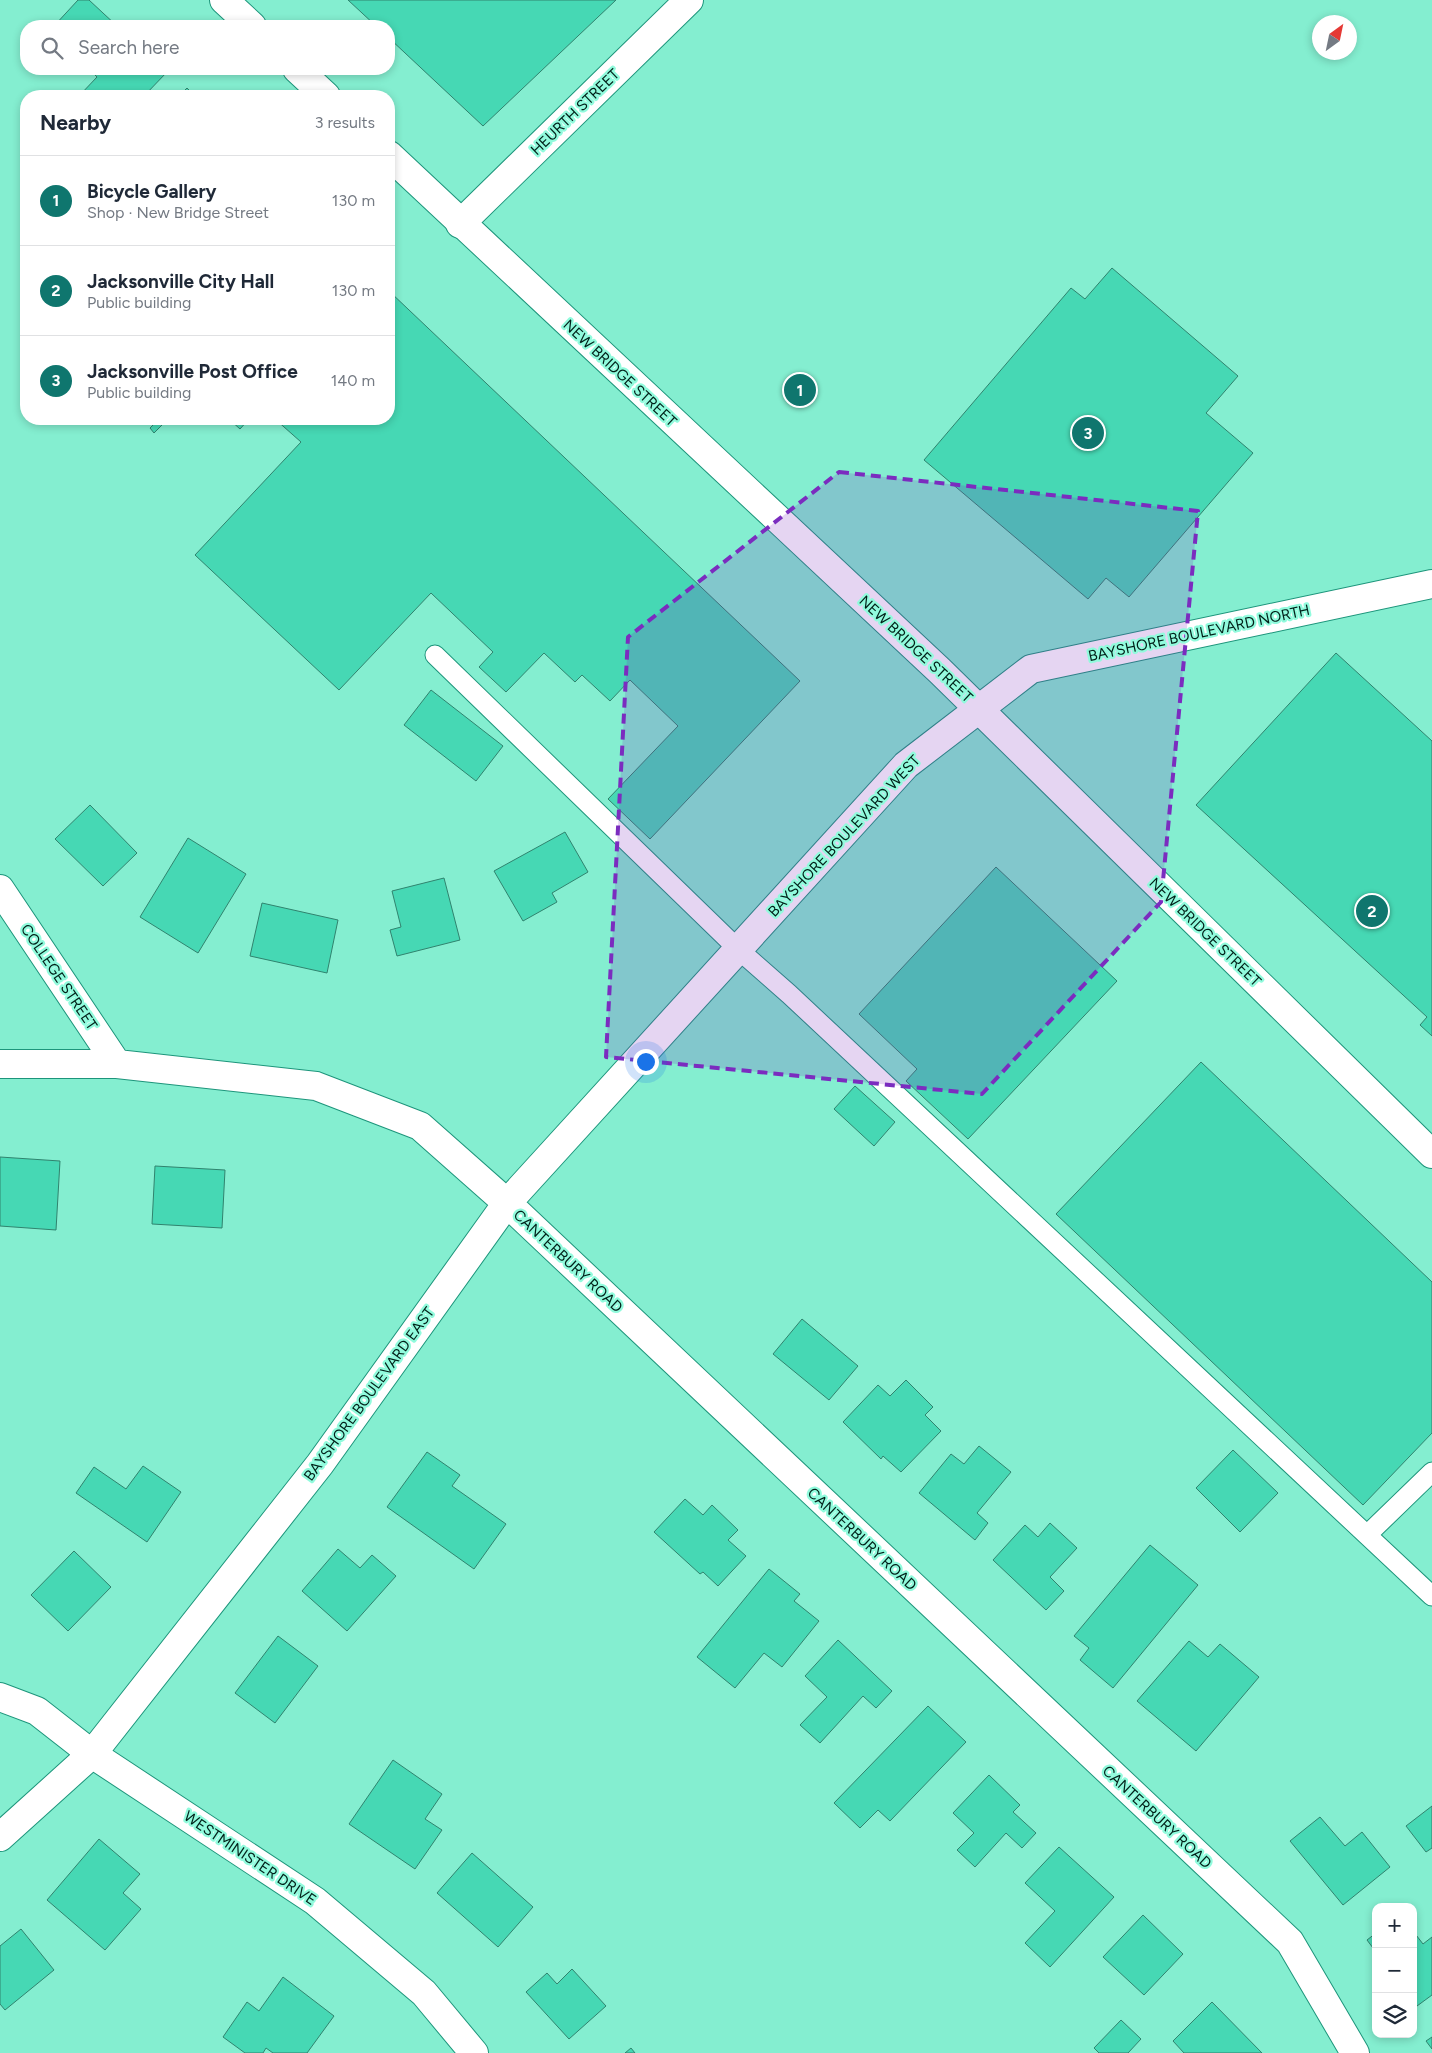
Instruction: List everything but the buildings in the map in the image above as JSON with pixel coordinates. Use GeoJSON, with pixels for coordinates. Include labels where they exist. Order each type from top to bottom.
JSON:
{"type":"FeatureCollection","features":[{"type":"Feature","properties":{"kind":"street"},"geometry":{"type":"LineString","coordinates":[[224,0],[246,20]]}},
{"type":"Feature","properties":{"kind":"street","name":"HEURTH STREET"},"geometry":{"type":"LineString","coordinates":[[460,224],[690,0]]}},
{"type":"Feature","properties":{"kind":"street"},"geometry":{"type":"LineString","coordinates":[[303,75],[320,90]]}},
{"type":"Feature","properties":{"kind":"street","name":"NEW BRIDGE STREET"},"geometry":{"type":"LineString","coordinates":[[395,162],[978,708],[1432,1154]]}},
{"type":"Feature","properties":{"kind":"street","name":"BAYSHORE BOULEVARD NORTH"},"geometry":{"type":"LineString","coordinates":[[978,708],[1031,669],[1432,584]]}},
{"type":"Feature","properties":{"kind":"street","name":"BAYSHORE BOULEVARD WEST"},"geometry":{"type":"LineString","coordinates":[[739,950],[906,765],[978,708]]}},
{"type":"Feature","properties":{"kind":"street","name":"COLLEGE STREET"},"geometry":{"type":"LineString","coordinates":[[0,889],[117,1064]]}},
{"type":"Feature","properties":{"kind":"street","name":"BAYSHORE BOULEVARD EAST"},"geometry":{"type":"LineString","coordinates":[[0,1837],[92,1754],[320,1464],[506,1203],[739,950]]}},
{"type":"Feature","properties":{"kind":"street"},"geometry":{"type":"LineString","coordinates":[[0,1064],[117,1064]]}},
{"type":"Feature","properties":{"kind":"street","name":"CANTERBURY ROAD"},"geometry":{"type":"LineString","coordinates":[[117,1064],[316,1086],[420,1126],[506,1203],[1290,1942],[1355,2053]]}},
{"type":"Feature","properties":{"kind":"street","name":"WESTMINISTER DRIVE"},"geometry":{"type":"LineString","coordinates":[[0,1697],[37,1711],[92,1754],[315,1901],[424,1994],[474,2053]]}},
{"type":"Feature","properties":{"kind":"lane"},"geometry":{"type":"LineString","coordinates":[[435,655],[739,950],[811,1014],[1431,1593]]}},
{"type":"Feature","properties":{"kind":"lane"},"geometry":{"type":"LineString","coordinates":[[1367,1534],[1432,1472]]}},
{"type":"Feature","properties":{"kind":"highlighted area"},"geometry":{"type":"Polygon","coordinates":[[[839,472],[1198,511],[1161,902],[982,1094],[606,1057],[628,637],[839,472]]]}},
{"type":"Feature","properties":{"kind":"place","name":"Bicycle Gallery"},"geometry":{"type":"Point","coordinates":[800,390]}},
{"type":"Feature","properties":{"kind":"place","name":"Jacksonville Post Office"},"geometry":{"type":"Point","coordinates":[1088,433]}},
{"type":"Feature","properties":{"kind":"place","name":"Jacksonville City Hall"},"geometry":{"type":"Point","coordinates":[1372,911]}}]}
